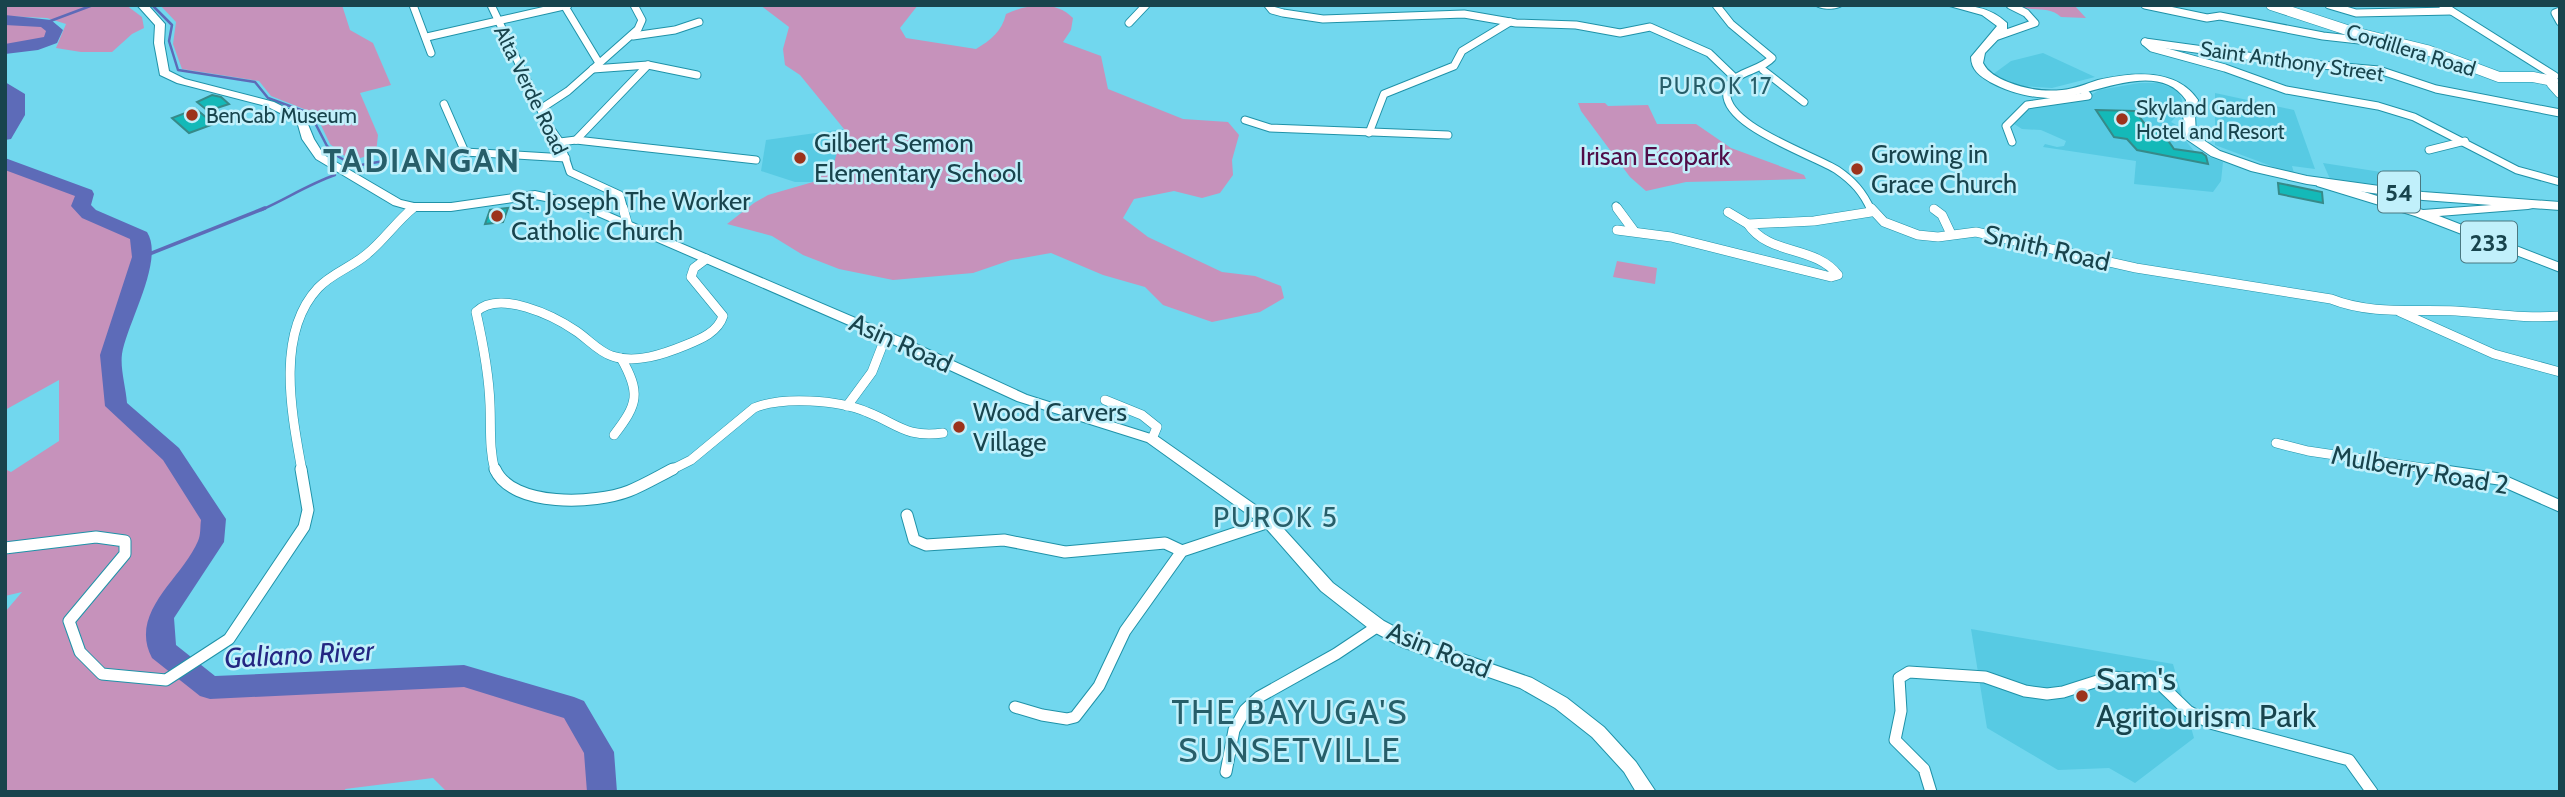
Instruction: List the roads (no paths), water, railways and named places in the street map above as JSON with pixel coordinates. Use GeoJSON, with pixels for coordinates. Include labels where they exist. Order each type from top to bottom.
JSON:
{"type":"FeatureCollection","features":[{"type":"Feature","properties":{"kind":"main road","name":"Asin Road"},"geometry":{"type":"LineString","coordinates":[[142,5],[160,24],[159,43],[164,73],[181,81],[270,104],[290,114],[303,124],[308,139],[320,157],[397,202],[414,206],[451,207],[524,195],[547,196],[580,204],[886,336],[1022,398],[1152,439],[1217,482],[1269,522],[1327,587],[1378,626],[1408,642],[1525,683],[1561,703],[1598,732],[1630,767],[1647,792]]}},
{"type":"Feature","properties":{"kind":"main road"},"geometry":{"type":"LineString","coordinates":[[1820,5],[1838,5]]}},
{"type":"Feature","properties":{"kind":"main road"},"geometry":{"type":"LineString","coordinates":[[1951,5],[1996,17],[2003,24],[1998,36]]}},
{"type":"Feature","properties":{"kind":"main road","name":"54"},"geometry":{"type":"LineString","coordinates":[[1998,36],[1977,58],[1980,69],[1991,78],[2034,93],[2061,94],[2129,79],[2175,84],[2184,89],[2192,100],[2190,136],[2202,148],[2242,164],[2316,181],[2434,197],[2560,206]]}},
{"type":"Feature","properties":{"kind":"main road","name":"233"},"geometry":{"type":"LineString","coordinates":[[2316,181],[2420,213],[2560,268]]}},
{"type":"Feature","properties":{"kind":"main road","name":"233"},"geometry":{"type":"LineString","coordinates":[[2420,213],[2528,205]]}},
{"type":"Feature","properties":{"kind":"street"},"geometry":{"type":"LineString","coordinates":[[413,5],[431,53]]}},
{"type":"Feature","properties":{"kind":"street","name":"Alta Verde Road"},"geometry":{"type":"LineString","coordinates":[[491,5],[548,125],[560,142],[570,172],[620,195],[628,226]]}},
{"type":"Feature","properties":{"kind":"street"},"geometry":{"type":"LineString","coordinates":[[542,108],[568,91],[632,36],[642,24],[634,5]]}},
{"type":"Feature","properties":{"kind":"street"},"geometry":{"type":"LineString","coordinates":[[1129,23],[1146,5]]}},
{"type":"Feature","properties":{"kind":"street"},"geometry":{"type":"LineString","coordinates":[[1268,5],[1272,10],[1283,13],[1323,19],[1445,14],[1482,16],[1510,22],[1576,25],[1620,33],[1650,27],[1709,53],[1735,78],[1763,69],[1771,62],[1771,55],[1731,24],[1716,5]]}},
{"type":"Feature","properties":{"kind":"street"},"geometry":{"type":"LineString","coordinates":[[1998,36],[2035,23],[2026,13],[2010,5]]}},
{"type":"Feature","properties":{"kind":"street"},"geometry":{"type":"LineString","coordinates":[[2145,5],[2207,18],[2224,17],[2353,41],[2404,44]]}},
{"type":"Feature","properties":{"kind":"street","name":"Cordillera Road"},"geometry":{"type":"LineString","coordinates":[[2271,5],[2350,31],[2404,44],[2499,77],[2556,78]]}},
{"type":"Feature","properties":{"kind":"street"},"geometry":{"type":"LineString","coordinates":[[2329,5],[2356,13],[2452,11]]}},
{"type":"Feature","properties":{"kind":"street"},"geometry":{"type":"LineString","coordinates":[[2442,5],[2556,78],[2552,84],[2560,93]]}},
{"type":"Feature","properties":{"kind":"street"},"geometry":{"type":"LineString","coordinates":[[426,37],[566,6],[599,63]]}},
{"type":"Feature","properties":{"kind":"street"},"geometry":{"type":"LineString","coordinates":[[2560,11],[2555,13],[2560,22]]}},
{"type":"Feature","properties":{"kind":"street"},"geometry":{"type":"LineString","coordinates":[[632,36],[675,30],[699,22]]}},
{"type":"Feature","properties":{"kind":"street"},"geometry":{"type":"LineString","coordinates":[[1369,133],[1384,93],[1454,66],[1462,51],[1510,22]]}},
{"type":"Feature","properties":{"kind":"street","name":"Saint Anthony Street"},"geometry":{"type":"LineString","coordinates":[[2465,141],[2403,113],[2286,90],[2225,68],[2152,48],[2145,42],[2298,63],[2379,70],[2437,89],[2560,113]]}},
{"type":"Feature","properties":{"kind":"street"},"geometry":{"type":"LineString","coordinates":[[592,69],[648,65],[697,75]]}},
{"type":"Feature","properties":{"kind":"street"},"geometry":{"type":"LineString","coordinates":[[576,140],[648,65]]}},
{"type":"Feature","properties":{"kind":"street"},"geometry":{"type":"LineString","coordinates":[[1763,69],[1804,102]]}},
{"type":"Feature","properties":{"kind":"street","name":"Smith Road"},"geometry":{"type":"LineString","coordinates":[[1735,78],[1726,93],[1728,101],[1739,116],[1760,132],[1822,161],[1853,183],[1864,195],[1871,212],[1880,220],[1907,232],[1928,236],[1976,232],[2036,248],[2155,272],[2398,311],[2540,318],[2560,316]]}},
{"type":"Feature","properties":{"kind":"street"},"geometry":{"type":"LineString","coordinates":[[2012,142],[2006,126],[2024,107],[2088,96],[2083,90]]}},
{"type":"Feature","properties":{"kind":"street"},"geometry":{"type":"LineString","coordinates":[[444,104],[465,152],[566,158]]}},
{"type":"Feature","properties":{"kind":"street"},"geometry":{"type":"LineString","coordinates":[[1245,120],[1269,128],[1448,135]]}},
{"type":"Feature","properties":{"kind":"street"},"geometry":{"type":"LineString","coordinates":[[560,142],[576,140],[756,160]]}},
{"type":"Feature","properties":{"kind":"street"},"geometry":{"type":"LineString","coordinates":[[2429,150],[2465,141],[2517,170],[2560,182]]}},
{"type":"Feature","properties":{"kind":"street"},"geometry":{"type":"LineString","coordinates":[[5,548],[49,545],[88,538],[112,537],[125,541],[125,554],[69,621],[80,652],[102,674],[166,680],[229,639],[304,527],[308,510],[290,390],[292,355],[300,317],[308,300],[323,283],[370,252],[414,206]]}},
{"type":"Feature","properties":{"kind":"street"},"geometry":{"type":"LineString","coordinates":[[1616,206],[1634,231]]}},
{"type":"Feature","properties":{"kind":"street"},"geometry":{"type":"LineString","coordinates":[[1934,209],[1942,215],[1951,234]]}},
{"type":"Feature","properties":{"kind":"street"},"geometry":{"type":"LineString","coordinates":[[1728,212],[1748,224],[1814,221],[1871,212]]}},
{"type":"Feature","properties":{"kind":"street"},"geometry":{"type":"LineString","coordinates":[[1617,230],[1686,238],[1786,270],[1831,278],[1838,275],[1832,266],[1822,261],[1768,241],[1749,229],[1748,224]]}},
{"type":"Feature","properties":{"kind":"street"},"geometry":{"type":"LineString","coordinates":[[706,260],[694,268],[691,277],[723,316],[717,328],[675,350],[621,358],[606,354],[555,316],[499,304],[480,307],[475,315],[486,354],[491,405],[489,452],[496,473],[516,491],[558,501],[593,499],[627,492],[691,460],[754,408],[763,404],[847,406],[869,413],[912,436],[943,433]]}},
{"type":"Feature","properties":{"kind":"street"},"geometry":{"type":"LineString","coordinates":[[2398,311],[2488,351],[2560,372]]}},
{"type":"Feature","properties":{"kind":"street"},"geometry":{"type":"LineString","coordinates":[[847,406],[873,372],[886,336]]}},
{"type":"Feature","properties":{"kind":"street"},"geometry":{"type":"LineString","coordinates":[[614,435],[628,417],[636,400],[637,389],[621,358]]}},
{"type":"Feature","properties":{"kind":"street"},"geometry":{"type":"LineString","coordinates":[[1105,400],[1149,419],[1157,427],[1152,439]]}},
{"type":"Feature","properties":{"kind":"street","name":"Mulberry Road 2"},"geometry":{"type":"LineString","coordinates":[[2276,443],[2308,451],[2499,479],[2560,506]]}},
{"type":"Feature","properties":{"kind":"street"},"geometry":{"type":"LineString","coordinates":[[907,515],[914,540],[926,545],[1018,541],[1065,552],[1165,543],[1182,551]]}},
{"type":"Feature","properties":{"kind":"street"},"geometry":{"type":"LineString","coordinates":[[1015,707],[1068,719],[1081,713],[1099,686],[1125,631],[1182,551],[1269,522]]}},
{"type":"Feature","properties":{"kind":"street"},"geometry":{"type":"LineString","coordinates":[[1226,772],[1234,730],[1245,710],[1259,697],[1336,654],[1378,626]]}},
{"type":"Feature","properties":{"kind":"street"},"geometry":{"type":"LineString","coordinates":[[1931,792],[1924,769],[1895,740],[1901,711],[1899,678],[1909,672],[1985,677],[2025,691],[2048,694],[2110,677],[2147,678],[2159,683],[2199,719],[2349,760],[2372,792]]}},
{"type":"Feature","properties":{"kind":"waterway"},"geometry":{"type":"LineString","coordinates":[[45,23],[93,5]]}},
{"type":"Feature","properties":{"kind":"waterway"},"geometry":{"type":"LineString","coordinates":[[152,5],[172,25],[169,41],[178,70],[255,82],[268,98],[306,112],[313,119],[327,146],[339,157],[355,166],[384,161]]}},
{"type":"Feature","properties":{"kind":"waterway","name":"Galiano River"},"geometry":{"type":"LineString","coordinates":[[5,20],[45,23],[55,30],[51,40],[38,45],[5,49]]}},
{"type":"Feature","properties":{"kind":"waterway","name":"Galiano River"},"geometry":{"type":"LineString","coordinates":[[5,87],[16,94],[16,115],[5,135]]}},
{"type":"Feature","properties":{"kind":"waterway","name":"Galiano River"},"geometry":{"type":"LineString","coordinates":[[5,163],[85,194],[81,206],[89,214],[140,236],[142,257],[111,355],[116,406],[171,454],[214,519],[211,542],[161,617],[162,650],[210,688],[464,676],[574,709],[599,752],[602,792]]}},
{"type":"Feature","properties":{"kind":"waterway"},"geometry":{"type":"LineString","coordinates":[[261,210],[335,175]]}},
{"type":"Feature","properties":{"kind":"waterway"},"geometry":{"type":"LineString","coordinates":[[142,257],[265,208]]}},
{"type":"Feature","properties":{"kind":"place","name":"BenCab Museum"},"geometry":{"type":"Point","coordinates":[192,115]}},
{"type":"Feature","properties":{"kind":"place","name":"Skyland Garden Hotel and Resort"},"geometry":{"type":"Point","coordinates":[2122,119]}},
{"type":"Feature","properties":{"kind":"place","name":"Gilbert Semon Elementary School"},"geometry":{"type":"Point","coordinates":[800,158]}},
{"type":"Feature","properties":{"kind":"place","name":"Growing in Grace Church"},"geometry":{"type":"Point","coordinates":[1857,169]}},
{"type":"Feature","properties":{"kind":"place","name":"St. Joseph The Worker Catholic Church"},"geometry":{"type":"Point","coordinates":[497,216]}},
{"type":"Feature","properties":{"kind":"place","name":"Wood Carvers Village"},"geometry":{"type":"Point","coordinates":[959,427]}},
{"type":"Feature","properties":{"kind":"place","name":"Sam's Agritourism Park"},"geometry":{"type":"Point","coordinates":[2082,696]}},
{"type":"Feature","properties":{"kind":"district","name":"PUROK 17"},"geometry":{"type":"Point","coordinates":[1716,86]}},
{"type":"Feature","properties":{"kind":"district","name":"TADIANGAN"},"geometry":{"type":"Point","coordinates":[422,160]}},
{"type":"Feature","properties":{"kind":"district","name":"PUROK 5"},"geometry":{"type":"Point","coordinates":[1276,517]}},
{"type":"Feature","properties":{"kind":"district","name":"THE BAYUGA'S SUNSETVILLE"},"geometry":{"type":"Point","coordinates":[1290,731]}},
{"type":"Feature","properties":{"kind":"park label","name":"Irisan Ecopark"},"geometry":{"type":"Point","coordinates":[1655,156]}}]}
